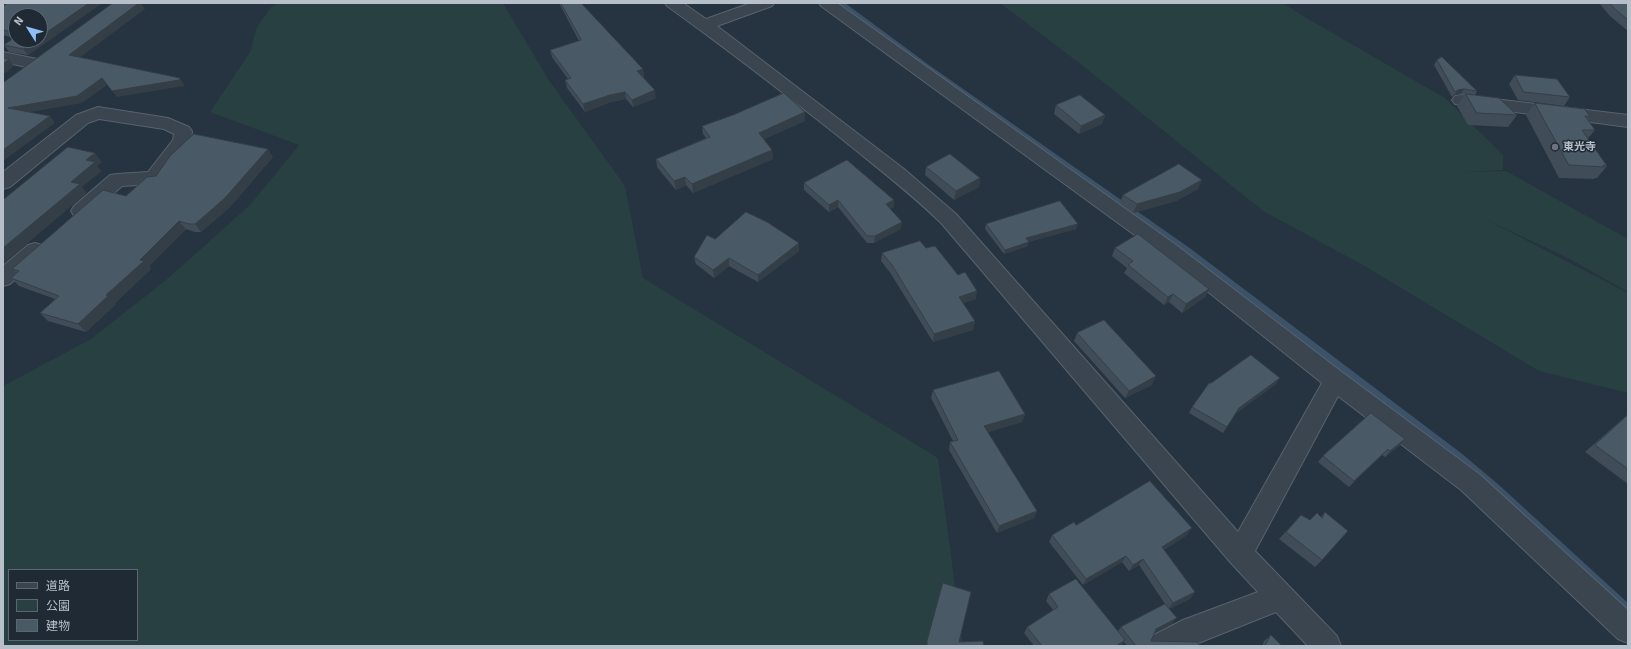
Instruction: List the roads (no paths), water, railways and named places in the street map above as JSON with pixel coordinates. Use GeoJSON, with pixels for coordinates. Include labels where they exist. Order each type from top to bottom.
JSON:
{"type":"FeatureCollection","features":[{"type":"Feature","properties":{"kind":"street"},"geometry":{"type":"LineString","coordinates":[[673,3],[705,25],[929,198],[949,219],[1240,554],[1327,646]]}},
{"type":"Feature","properties":{"kind":"street"},"geometry":{"type":"LineString","coordinates":[[705,25],[766,3]]}},
{"type":"Feature","properties":{"kind":"street"},"geometry":{"type":"LineString","coordinates":[[827,3],[1169,250],[1335,380],[1470,482],[1628,628]]}},
{"type":"Feature","properties":{"kind":"street"},"geometry":{"type":"LineString","coordinates":[[3,57],[38,58],[14,76]]}},
{"type":"Feature","properties":{"kind":"street"},"geometry":{"type":"LineString","coordinates":[[1461,100],[1628,121]]}},
{"type":"Feature","properties":{"kind":"street"},"geometry":{"type":"LineString","coordinates":[[3,182],[82,119],[98,113],[168,124],[183,131],[182,142],[154,178],[117,180],[69,221]]}},
{"type":"Feature","properties":{"kind":"street"},"geometry":{"type":"LineString","coordinates":[[3,278],[51,236]]}},
{"type":"Feature","properties":{"kind":"street"},"geometry":{"type":"LineString","coordinates":[[1240,554],[1335,380]]}},
{"type":"Feature","properties":{"kind":"street"},"geometry":{"type":"LineString","coordinates":[[1162,646],[1194,630],[1280,597]]}},
{"type":"Feature","properties":{"kind":"waterway"},"geometry":{"type":"LineString","coordinates":[[841,3],[927,66],[1188,251],[1457,456],[1495,488],[1628,611]]}},
{"type":"Feature","properties":{"kind":"place","name":"東光寺"},"geometry":{"type":"Point","coordinates":[1555,147]}}]}
